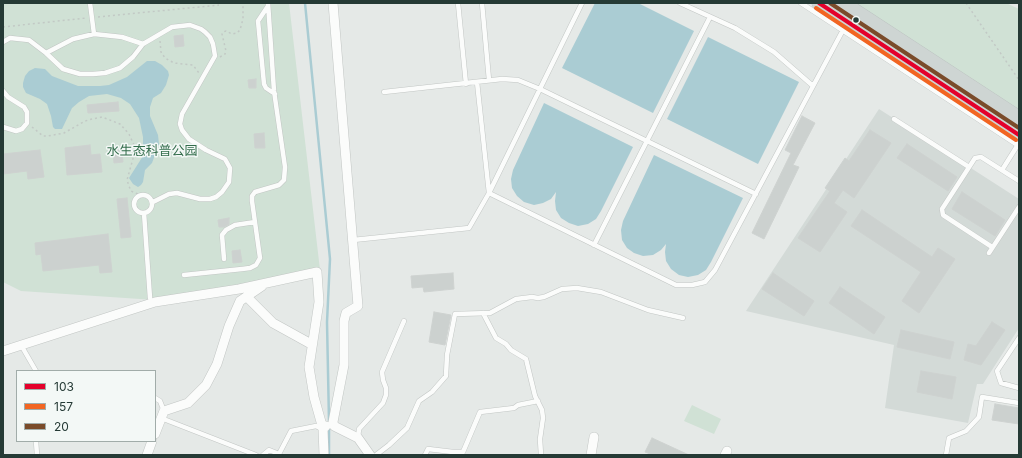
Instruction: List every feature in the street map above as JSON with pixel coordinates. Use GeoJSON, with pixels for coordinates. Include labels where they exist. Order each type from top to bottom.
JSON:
{"type":"FeatureCollection","features":[{"type":"Feature","properties":{"kind":"main road"},"geometry":{"type":"LineString","coordinates":[[818,3],[1019,142]]}},
{"type":"Feature","properties":{"kind":"main road"},"geometry":{"type":"LineString","coordinates":[[844,3],[1019,118]]}},
{"type":"Feature","properties":{"kind":"street"},"geometry":{"type":"LineString","coordinates":[[328,427],[333,422],[344,365],[344,321],[346,313],[358,306],[333,3]]}},
{"type":"Feature","properties":{"kind":"street"},"geometry":{"type":"LineString","coordinates":[[3,351],[155,302],[240,289],[317,272],[319,302],[308,367],[314,397],[328,427],[324,455]]}},
{"type":"Feature","properties":{"kind":"street"},"geometry":{"type":"LineString","coordinates":[[156,431],[162,415],[188,403],[206,385],[217,364],[229,326],[240,301],[266,283]]}},
{"type":"Feature","properties":{"kind":"street"},"geometry":{"type":"LineString","coordinates":[[247,297],[273,324],[311,344]]}},
{"type":"Feature","properties":{"kind":"street"},"geometry":{"type":"LineString","coordinates":[[328,427],[358,438],[370,455]]}},
{"type":"Feature","properties":{"kind":"street"},"geometry":{"type":"LineString","coordinates":[[590,455],[594,437]]}},
{"type":"Feature","properties":{"kind":"street"},"geometry":{"type":"LineString","coordinates":[[147,455],[152,442]]}},
{"type":"Feature","properties":{"kind":"lane"},"geometry":{"type":"LineString","coordinates":[[90,3],[94,34]]}},
{"type":"Feature","properties":{"kind":"lane"},"geometry":{"type":"LineString","coordinates":[[458,3],[466,84]]}},
{"type":"Feature","properties":{"kind":"lane"},"geometry":{"type":"LineString","coordinates":[[482,3],[489,80]]}},
{"type":"Feature","properties":{"kind":"lane"},"geometry":{"type":"LineString","coordinates":[[353,240],[469,228],[489,193],[582,3]]}},
{"type":"Feature","properties":{"kind":"lane"},"geometry":{"type":"LineString","coordinates":[[680,3],[735,28],[774,52],[814,86]]}},
{"type":"Feature","properties":{"kind":"lane"},"geometry":{"type":"LineString","coordinates":[[802,3],[1019,142],[1002,170]]}},
{"type":"Feature","properties":{"kind":"lane"},"geometry":{"type":"LineString","coordinates":[[184,275],[242,270],[256,265],[260,258],[252,196],[255,192],[279,185],[284,180],[285,167],[275,94],[268,5]]}},
{"type":"Feature","properties":{"kind":"lane"},"geometry":{"type":"LineString","coordinates":[[268,5],[258,21],[264,84],[266,88],[275,94]]}},
{"type":"Feature","properties":{"kind":"lane"},"geometry":{"type":"LineString","coordinates":[[594,245],[710,17]]}},
{"type":"Feature","properties":{"kind":"lane"},"geometry":{"type":"LineString","coordinates":[[3,42],[10,38],[29,40],[63,69],[80,74],[93,74],[105,73],[120,68],[133,57],[143,44],[172,28],[182,25],[190,25],[201,29],[210,37],[215,56],[182,114],[180,124],[182,130],[189,139],[206,150],[226,159],[230,168],[229,182],[222,192],[216,197],[210,199],[200,199],[177,193],[169,194],[152,202]]}},
{"type":"Feature","properties":{"kind":"lane"},"geometry":{"type":"LineString","coordinates":[[489,193],[676,285],[692,285],[705,282],[715,270],[844,30]]}},
{"type":"Feature","properties":{"kind":"lane"},"geometry":{"type":"LineString","coordinates":[[46,53],[73,39],[94,34],[122,37],[143,44]]}},
{"type":"Feature","properties":{"kind":"lane"},"geometry":{"type":"LineString","coordinates":[[384,92],[466,84],[489,80],[518,80],[540,89],[756,194]]}},
{"type":"Feature","properties":{"kind":"lane"},"geometry":{"type":"LineString","coordinates":[[477,82],[489,193]]}},
{"type":"Feature","properties":{"kind":"lane"},"geometry":{"type":"LineString","coordinates":[[3,91],[8,97],[24,107],[27,112],[27,123],[22,129],[16,131],[3,128]]}},
{"type":"Feature","properties":{"kind":"lane"},"geometry":{"type":"LineString","coordinates":[[894,119],[969,167]]}},
{"type":"Feature","properties":{"kind":"lane"},"geometry":{"type":"LineString","coordinates":[[992,247],[943,215],[942,209],[976,158],[981,157],[1019,181]]}},
{"type":"Feature","properties":{"kind":"lane"},"geometry":{"type":"LineString","coordinates":[[140,195],[146,195],[149,197],[153,206],[150,211],[144,213],[138,212],[134,207],[136,199],[140,195]]}},
{"type":"Feature","properties":{"kind":"lane"},"geometry":{"type":"LineString","coordinates":[[989,252],[1019,207]]}},
{"type":"Feature","properties":{"kind":"lane"},"geometry":{"type":"LineString","coordinates":[[144,213],[150,298]]}},
{"type":"Feature","properties":{"kind":"lane"},"geometry":{"type":"LineString","coordinates":[[224,259],[222,235],[226,230],[235,225],[255,222]]}},
{"type":"Feature","properties":{"kind":"lane"},"geometry":{"type":"LineString","coordinates":[[376,455],[389,446],[407,428],[419,401],[432,392],[446,376],[447,355],[456,314],[490,313],[499,310],[516,298],[538,298],[562,289],[577,288],[601,292],[648,310],[683,318]]}},
{"type":"Feature","properties":{"kind":"lane"},"geometry":{"type":"LineString","coordinates":[[483,313],[496,338],[506,344],[511,350],[526,359],[535,396],[542,410],[543,418],[540,440],[541,455]]}},
{"type":"Feature","properties":{"kind":"lane"},"geometry":{"type":"LineString","coordinates":[[358,438],[359,429],[383,403],[386,395],[386,388],[382,372],[404,321]]}},
{"type":"Feature","properties":{"kind":"lane"},"geometry":{"type":"LineString","coordinates":[[1019,338],[997,371],[1000,383],[1019,388]]}},
{"type":"Feature","properties":{"kind":"lane"},"geometry":{"type":"LineString","coordinates":[[21,345],[35,370]]}},
{"type":"Feature","properties":{"kind":"lane"},"geometry":{"type":"LineString","coordinates":[[946,455],[949,438],[966,431],[978,417],[982,397],[1019,403]]}},
{"type":"Feature","properties":{"kind":"lane"},"geometry":{"type":"LineString","coordinates":[[156,399],[160,401],[162,415],[256,455]]}},
{"type":"Feature","properties":{"kind":"lane"},"geometry":{"type":"LineString","coordinates":[[426,455],[428,449],[463,452],[480,412],[514,408],[518,405],[538,401]]}},
{"type":"Feature","properties":{"kind":"lane"},"geometry":{"type":"LineString","coordinates":[[263,455],[269,450],[279,454],[292,431],[316,426],[328,427]]}},
{"type":"Feature","properties":{"kind":"lane"},"geometry":{"type":"LineString","coordinates":[[36,442],[37,455]]}},
{"type":"Feature","properties":{"kind":"path"},"geometry":{"type":"LineString","coordinates":[[215,56],[222,57],[226,51],[222,34],[223,32],[226,31],[232,34],[237,33],[240,30],[244,19],[243,3]]}},
{"type":"Feature","properties":{"kind":"path"},"geometry":{"type":"LineString","coordinates":[[966,3],[1019,80]]}},
{"type":"Feature","properties":{"kind":"path"},"geometry":{"type":"LineString","coordinates":[[3,27],[219,4]]}},
{"type":"Feature","properties":{"kind":"path"},"geometry":{"type":"LineString","coordinates":[[160,34],[161,52],[163,55],[172,62],[193,65],[198,70],[202,80]]}},
{"type":"Feature","properties":{"kind":"path"},"geometry":{"type":"LineString","coordinates":[[27,123],[43,136],[64,133],[92,119],[102,117],[120,124],[130,134],[134,145],[134,155],[127,180],[131,191],[140,195]]}},
{"type":"Feature","properties":{"kind":"shaded area"},"geometry":{"type":"Polygon","coordinates":[[[879,109],[1019,199],[1019,328],[983,384],[977,384],[968,423],[885,408],[894,345],[746,311],[879,109]]]}},
{"type":"Feature","properties":{"kind":"green space","name":"水生态科普公园"},"geometry":{"type":"Polygon","coordinates":[[[3,3],[289,3],[320,270],[155,300],[21,291],[3,282],[3,3]]]}},
{"type":"Feature","properties":{"kind":"green space"},"geometry":{"type":"Polygon","coordinates":[[[843,3],[1006,3],[1019,9],[1019,118],[843,3]]]}},
{"type":"Feature","properties":{"kind":"green space"},"geometry":{"type":"Polygon","coordinates":[[[692,405],[721,419],[714,434],[684,421],[692,405]]]}},
{"type":"Feature","properties":{"kind":"water"},"geometry":{"type":"Polygon","coordinates":[[[595,3],[638,3],[694,31],[653,113],[562,68],[595,3]]]}},
{"type":"Feature","properties":{"kind":"water"},"geometry":{"type":"Polygon","coordinates":[[[708,37],[799,82],[758,164],[667,119],[708,37]]]}},
{"type":"Feature","properties":{"kind":"water"},"geometry":{"type":"Polygon","coordinates":[[[147,61],[155,61],[162,65],[168,71],[169,75],[166,85],[161,93],[153,98],[150,107],[150,116],[158,135],[159,144],[152,163],[145,170],[143,182],[138,187],[133,184],[129,178],[143,156],[143,137],[139,118],[130,104],[121,98],[107,94],[89,96],[72,108],[62,129],[55,129],[53,127],[47,104],[26,93],[23,87],[25,76],[29,71],[35,68],[45,69],[52,76],[78,86],[100,86],[109,85],[127,77],[147,61]]]}},
{"type":"Feature","properties":{"kind":"water"},"geometry":{"type":"Polygon","coordinates":[[[544,103],[633,147],[601,211],[596,219],[588,224],[578,226],[561,218],[556,210],[556,192],[551,199],[534,205],[524,202],[517,196],[512,188],[511,179],[513,170],[544,103]]]}},
{"type":"Feature","properties":{"kind":"water"},"geometry":{"type":"Polygon","coordinates":[[[654,155],[743,198],[711,262],[706,270],[698,275],[688,277],[679,275],[671,269],[666,261],[666,244],[661,250],[653,255],[643,256],[634,253],[627,248],[622,240],[621,230],[623,221],[654,155]]]}},
{"type":"Feature","properties":{"kind":"building"},"geometry":{"type":"Polygon","coordinates":[[[183,35],[184,46],[175,47],[174,36],[183,35]]]}},
{"type":"Feature","properties":{"kind":"building"},"geometry":{"type":"Polygon","coordinates":[[[256,79],[256,88],[249,88],[248,80],[256,79]]]}},
{"type":"Feature","properties":{"kind":"building"},"geometry":{"type":"Polygon","coordinates":[[[118,102],[119,111],[88,113],[87,105],[118,102]]]}},
{"type":"Feature","properties":{"kind":"building"},"geometry":{"type":"Polygon","coordinates":[[[802,116],[815,123],[793,165],[799,167],[764,239],[752,233],[791,153],[785,150],[802,116]]]}},
{"type":"Feature","properties":{"kind":"building"},"geometry":{"type":"Polygon","coordinates":[[[870,130],[891,143],[854,198],[843,190],[834,203],[847,212],[820,252],[798,238],[830,191],[825,188],[845,158],[849,161],[870,130]]]}},
{"type":"Feature","properties":{"kind":"building"},"geometry":{"type":"Polygon","coordinates":[[[264,133],[265,148],[255,148],[254,134],[264,133]]]}},
{"type":"Feature","properties":{"kind":"building"},"geometry":{"type":"Polygon","coordinates":[[[907,144],[957,177],[948,191],[897,158],[907,144]]]}},
{"type":"Feature","properties":{"kind":"building"},"geometry":{"type":"Polygon","coordinates":[[[90,145],[91,155],[100,154],[102,172],[67,175],[65,148],[90,145]]]}},
{"type":"Feature","properties":{"kind":"building"},"geometry":{"type":"Polygon","coordinates":[[[40,150],[44,177],[28,179],[27,171],[3,174],[3,154],[40,150]]]}},
{"type":"Feature","properties":{"kind":"building"},"geometry":{"type":"Polygon","coordinates":[[[119,150],[119,153],[122,153],[123,162],[114,163],[113,151],[119,150]]]}},
{"type":"Feature","properties":{"kind":"building"},"geometry":{"type":"Polygon","coordinates":[[[962,192],[1005,220],[995,236],[952,209],[962,192]]]}},
{"type":"Feature","properties":{"kind":"building"},"geometry":{"type":"Polygon","coordinates":[[[127,198],[131,237],[121,238],[117,199],[127,198]]]}},
{"type":"Feature","properties":{"kind":"building"},"geometry":{"type":"Polygon","coordinates":[[[862,210],[932,257],[938,248],[955,259],[919,313],[902,301],[921,272],[851,226],[862,210]]]}},
{"type":"Feature","properties":{"kind":"building"},"geometry":{"type":"Polygon","coordinates":[[[229,218],[229,224],[224,227],[219,227],[218,220],[229,218]]]}},
{"type":"Feature","properties":{"kind":"building"},"geometry":{"type":"Polygon","coordinates":[[[108,234],[112,272],[100,273],[99,265],[43,271],[41,254],[36,255],[35,243],[108,234]]]}},
{"type":"Feature","properties":{"kind":"building"},"geometry":{"type":"Polygon","coordinates":[[[240,250],[242,262],[233,263],[232,251],[240,250]]]}},
{"type":"Feature","properties":{"kind":"building"},"geometry":{"type":"Polygon","coordinates":[[[453,273],[454,289],[424,292],[423,287],[412,288],[411,276],[453,273]]]}},
{"type":"Feature","properties":{"kind":"building"},"geometry":{"type":"Polygon","coordinates":[[[773,273],[814,301],[804,316],[762,289],[773,273]]]}},
{"type":"Feature","properties":{"kind":"building"},"geometry":{"type":"Polygon","coordinates":[[[840,287],[885,317],[874,334],[829,303],[840,287]]]}},
{"type":"Feature","properties":{"kind":"building"},"geometry":{"type":"Polygon","coordinates":[[[434,312],[451,315],[445,345],[429,342],[434,312]]]}},
{"type":"Feature","properties":{"kind":"building"},"geometry":{"type":"Polygon","coordinates":[[[992,322],[1005,330],[981,365],[964,360],[968,344],[976,346],[992,322]]]}},
{"type":"Feature","properties":{"kind":"building"},"geometry":{"type":"Polygon","coordinates":[[[901,330],[954,342],[950,359],[897,347],[901,330]]]}},
{"type":"Feature","properties":{"kind":"building"},"geometry":{"type":"Polygon","coordinates":[[[921,371],[956,377],[952,399],[917,392],[921,371]]]}},
{"type":"Feature","properties":{"kind":"building"},"geometry":{"type":"Polygon","coordinates":[[[995,404],[1019,408],[1019,424],[992,420],[995,404]]]}},
{"type":"Feature","properties":{"kind":"building"},"geometry":{"type":"Polygon","coordinates":[[[652,438],[689,455],[653,455],[645,452],[652,438]]]}},
{"type":"Feature","properties":{"kind":"waterway"},"geometry":{"type":"LineString","coordinates":[[305,3],[330,259],[327,322],[329,421]]}},
{"type":"Feature","properties":{"kind":"waterway"},"geometry":{"type":"LineString","coordinates":[[329,428],[329,455]]}},
{"type":"Feature","properties":{"kind":"transit line","name":"103"},"geometry":{"type":"LineString","coordinates":[[819,3],[1019,135]]}},
{"type":"Feature","properties":{"kind":"transit line","name":"20"},"geometry":{"type":"LineString","coordinates":[[830,3],[1019,128]]}},
{"type":"Feature","properties":{"kind":"transit line","name":"157"},"geometry":{"type":"LineString","coordinates":[[816,8],[1016,140]]}}]}
